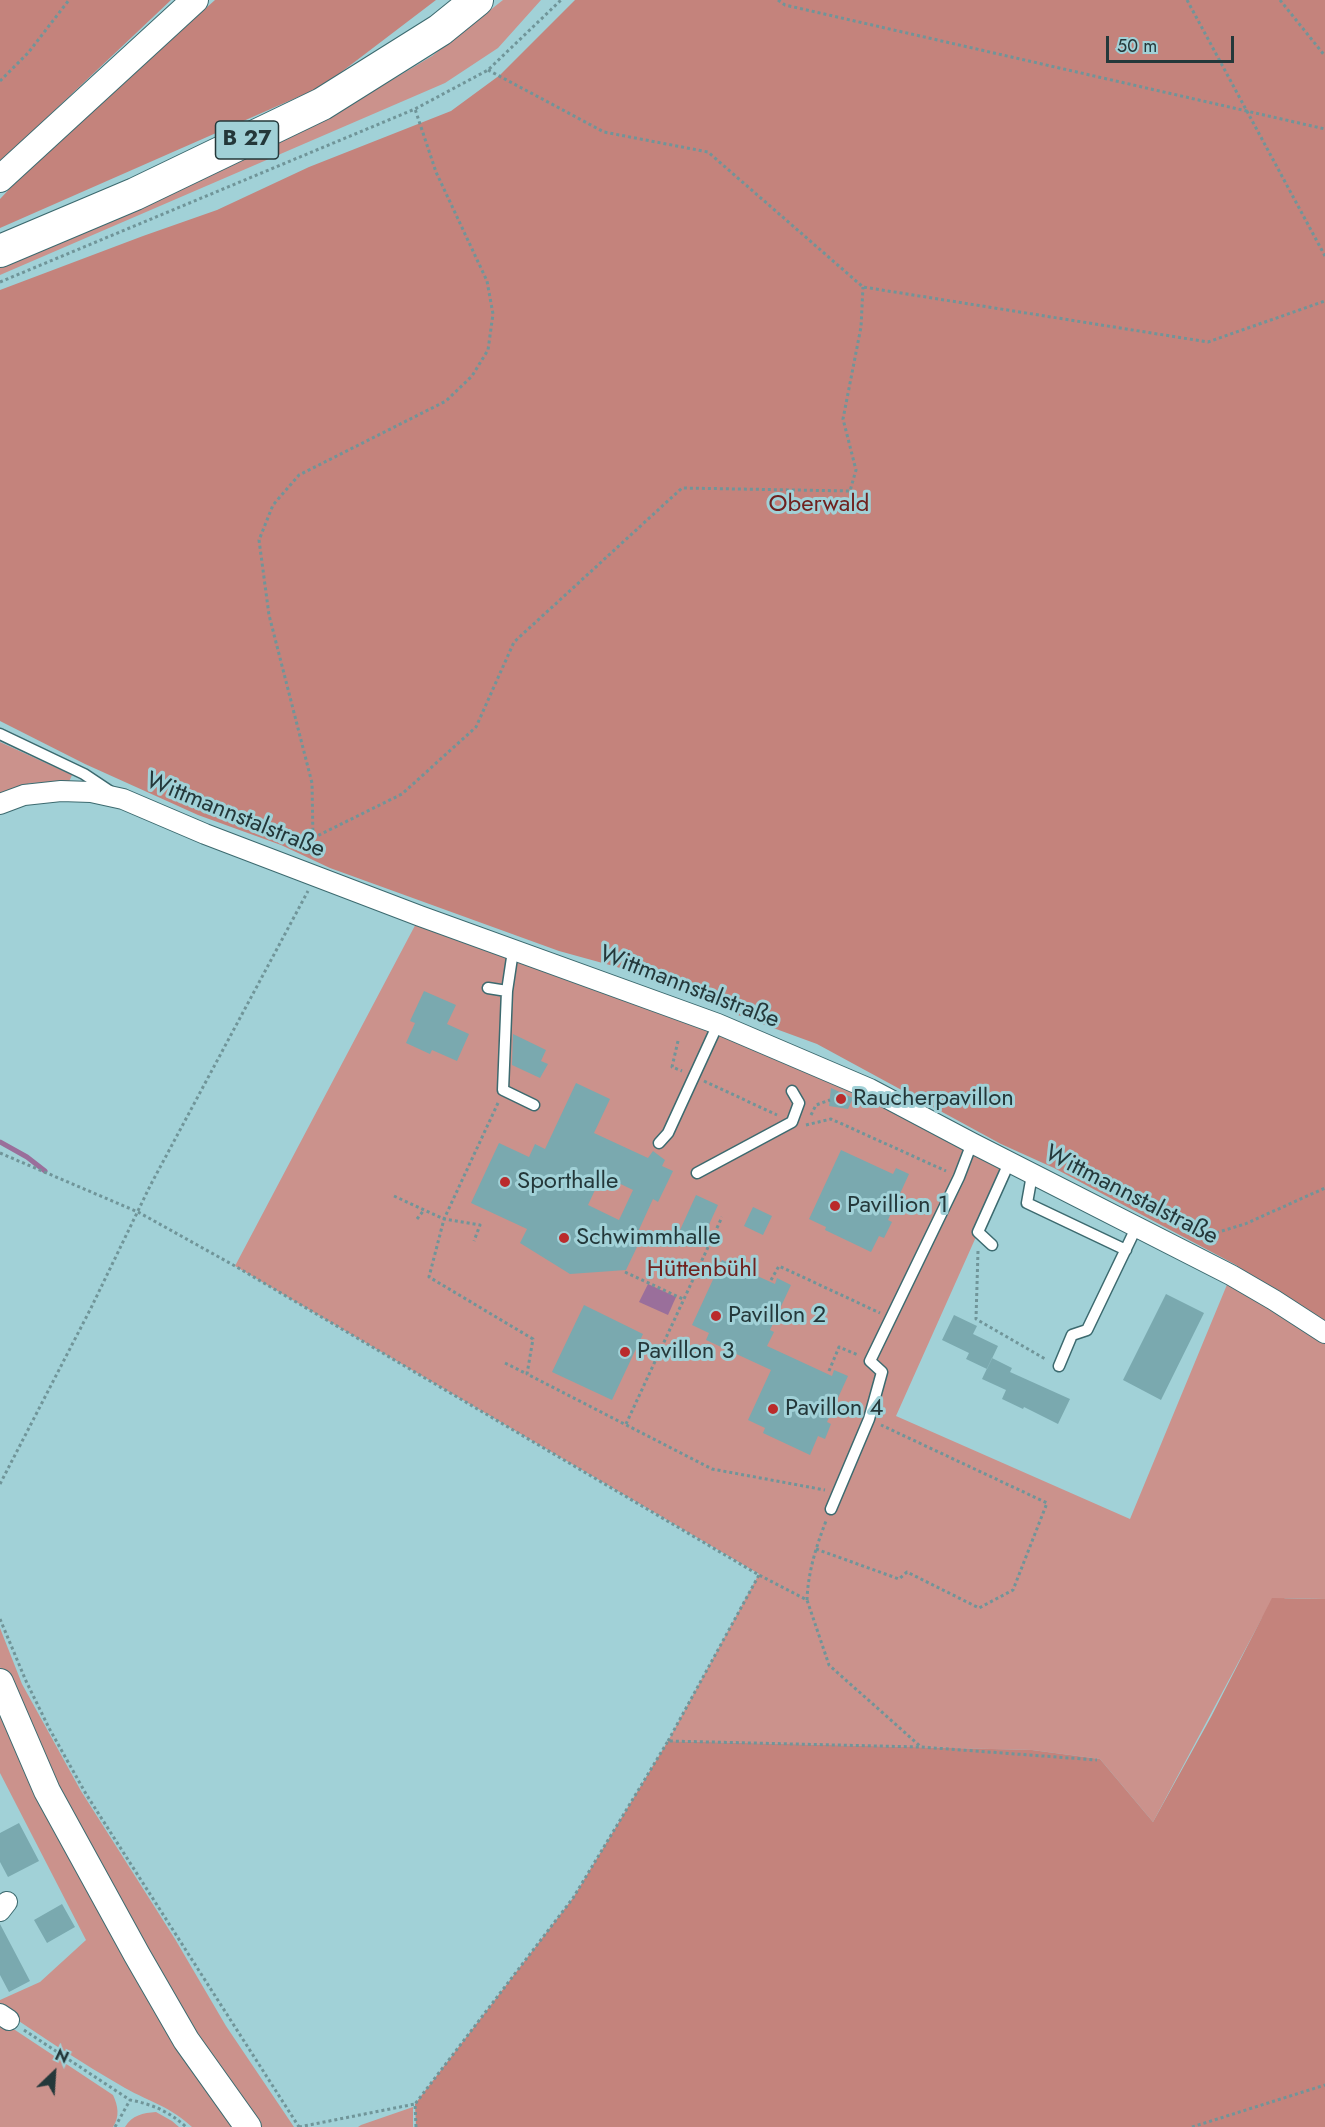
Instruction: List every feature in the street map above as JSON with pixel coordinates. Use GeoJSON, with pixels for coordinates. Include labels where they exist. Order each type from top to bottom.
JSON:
{"type":"FeatureCollection","features":[{"type":"Feature","properties":{"kind":"main road","name":"B 27"},"geometry":{"type":"LineString","coordinates":[[0,251],[135,194],[321,104],[440,30],[477,0]]}},
{"type":"Feature","properties":{"kind":"street"},"geometry":{"type":"LineString","coordinates":[[0,179],[195,0]]}},
{"type":"Feature","properties":{"kind":"street","name":"Wittmannstalstraße"},"geometry":{"type":"LineString","coordinates":[[0,804],[24,795],[61,791],[91,792],[123,799],[309,874],[513,951],[545,960],[718,1024],[870,1089],[1009,1163],[1231,1275],[1325,1333]]}},
{"type":"Feature","properties":{"kind":"street"},"geometry":{"type":"LineString","coordinates":[[0,1682],[47,1791],[137,1955],[186,2040],[248,2127]]}},
{"type":"Feature","properties":{"kind":"lane"},"geometry":{"type":"LineString","coordinates":[[0,734],[84,774],[123,799]]}},
{"type":"Feature","properties":{"kind":"lane"},"geometry":{"type":"LineString","coordinates":[[513,951],[507,991],[503,1090],[534,1105]]}},
{"type":"Feature","properties":{"kind":"lane"},"geometry":{"type":"LineString","coordinates":[[488,988],[507,991]]}},
{"type":"Feature","properties":{"kind":"lane"},"geometry":{"type":"LineString","coordinates":[[659,1143],[668,1133],[718,1024]]}},
{"type":"Feature","properties":{"kind":"lane"},"geometry":{"type":"LineString","coordinates":[[697,1173],[792,1122],[799,1103],[792,1091]]}},
{"type":"Feature","properties":{"kind":"lane"},"geometry":{"type":"LineString","coordinates":[[831,1509],[869,1419],[882,1372],[870,1361],[959,1177],[972,1143]]}},
{"type":"Feature","properties":{"kind":"lane"},"geometry":{"type":"LineString","coordinates":[[992,1245],[978,1232],[1009,1163]]}},
{"type":"Feature","properties":{"kind":"lane"},"geometry":{"type":"LineString","coordinates":[[1032,1174],[1027,1203],[1126,1250]]}},
{"type":"Feature","properties":{"kind":"lane"},"geometry":{"type":"LineString","coordinates":[[1059,1366],[1072,1335],[1087,1330],[1136,1228]]}},
{"type":"Feature","properties":{"kind":"path"},"geometry":{"type":"LineString","coordinates":[[0,81],[28,53],[69,0]]}},
{"type":"Feature","properties":{"kind":"path"},"geometry":{"type":"LineString","coordinates":[[0,282],[415,109],[488,70],[561,0]]}},
{"type":"Feature","properties":{"kind":"path"},"geometry":{"type":"LineString","coordinates":[[778,0],[785,5],[1325,129]]}},
{"type":"Feature","properties":{"kind":"path"},"geometry":{"type":"LineString","coordinates":[[1187,0],[1325,256]]}},
{"type":"Feature","properties":{"kind":"path"},"geometry":{"type":"LineString","coordinates":[[1280,0],[1325,56]]}},
{"type":"Feature","properties":{"kind":"path"},"geometry":{"type":"LineString","coordinates":[[488,70],[604,132],[708,152],[863,287],[1208,342],[1325,301]]}},
{"type":"Feature","properties":{"kind":"path"},"geometry":{"type":"LineString","coordinates":[[0,1484],[309,874],[313,838],[312,783],[269,615],[260,540],[273,505],[299,476],[446,401],[472,376],[488,350],[493,314],[488,281],[436,172],[415,109]]}},
{"type":"Feature","properties":{"kind":"path"},"geometry":{"type":"LineString","coordinates":[[313,838],[402,794],[476,727],[514,642],[682,488],[850,491],[856,470],[843,419],[861,327],[863,287]]}},
{"type":"Feature","properties":{"kind":"path"},"geometry":{"type":"LineString","coordinates":[[678,1041],[672,1067],[792,1122],[806,1125],[831,1119],[959,1177]]}},
{"type":"Feature","properties":{"kind":"path"},"geometry":{"type":"LineString","coordinates":[[503,1090],[444,1219],[429,1277],[533,1339],[527,1374]]}},
{"type":"Feature","properties":{"kind":"path"},"geometry":{"type":"LineString","coordinates":[[806,1125],[816,1105],[830,1100]]}},
{"type":"Feature","properties":{"kind":"path"},"geometry":{"type":"LineString","coordinates":[[0,1153],[138,1212],[245,1272],[759,1575],[807,1600]]}},
{"type":"Feature","properties":{"kind":"path"},"geometry":{"type":"LineString","coordinates":[[1171,1246],[1245,1224],[1325,1188]]}},
{"type":"Feature","properties":{"kind":"path"},"geometry":{"type":"LineString","coordinates":[[394,1196],[444,1219],[480,1224],[474,1241]]}},
{"type":"Feature","properties":{"kind":"path"},"geometry":{"type":"LineString","coordinates":[[417,1219],[424,1210]]}},
{"type":"Feature","properties":{"kind":"path"},"geometry":{"type":"LineString","coordinates":[[626,1424],[722,1216]]}},
{"type":"Feature","properties":{"kind":"path"},"geometry":{"type":"LineString","coordinates":[[978,1232],[976,1319],[1059,1366]]}},
{"type":"Feature","properties":{"kind":"path"},"geometry":{"type":"LineString","coordinates":[[771,1280],[779,1266],[889,1318]]}},
{"type":"Feature","properties":{"kind":"path"},"geometry":{"type":"LineString","coordinates":[[625,1272],[683,1299]]}},
{"type":"Feature","properties":{"kind":"path"},"geometry":{"type":"LineString","coordinates":[[829,1371],[840,1347],[870,1361]]}},
{"type":"Feature","properties":{"kind":"path"},"geometry":{"type":"LineString","coordinates":[[505,1364],[712,1469],[837,1492]]}},
{"type":"Feature","properties":{"kind":"path"},"geometry":{"type":"LineString","coordinates":[[816,1549],[899,1579],[907,1572],[979,1608],[1013,1590],[1047,1503],[869,1419]]}},
{"type":"Feature","properties":{"kind":"path"},"geometry":{"type":"LineString","coordinates":[[831,1509],[816,1549],[808,1583],[807,1600],[829,1665],[921,1747]]}},
{"type":"Feature","properties":{"kind":"path"},"geometry":{"type":"LineString","coordinates":[[416,2127],[415,2104],[573,1898],[668,1741],[759,1575]]}},
{"type":"Feature","properties":{"kind":"path"},"geometry":{"type":"LineString","coordinates":[[0,1619],[39,1709],[86,1794],[299,2127],[415,2104]]}},
{"type":"Feature","properties":{"kind":"path"},"geometry":{"type":"LineString","coordinates":[[668,1741],[921,1747],[1097,1760]]}},
{"type":"Feature","properties":{"kind":"path"},"geometry":{"type":"LineString","coordinates":[[4,2017],[130,2100],[149,2103],[177,2118],[186,2127]]}},
{"type":"Feature","properties":{"kind":"path"},"geometry":{"type":"LineString","coordinates":[[1192,2127],[1325,2085]]}},
{"type":"Feature","properties":{"kind":"path"},"geometry":{"type":"LineString","coordinates":[[115,2127],[130,2100]]}},
{"type":"Feature","properties":{"kind":"green space"},"geometry":{"type":"Polygon","coordinates":[[[0,0],[171,0],[0,162],[0,0]]]}},
{"type":"Feature","properties":{"kind":"green space"},"geometry":{"type":"Polygon","coordinates":[[[215,0],[436,0],[323,86],[0,228],[0,199],[41,155],[215,0]]]}},
{"type":"Feature","properties":{"kind":"green space"},"geometry":{"type":"Polygon","coordinates":[[[503,0],[541,0],[498,48],[445,83],[0,275],[0,259],[220,171],[320,123],[432,56],[503,0]]]}},
{"type":"Feature","properties":{"kind":"green space","name":"Oberwald"},"geometry":{"type":"Polygon","coordinates":[[[575,0],[1325,0],[1325,1328],[1236,1265],[1054,1168],[1001,1144],[817,1044],[617,967],[559,951],[330,868],[281,845],[198,815],[85,764],[0,721],[0,290],[217,210],[309,167],[451,111],[500,75],[575,0]]]}},
{"type":"Feature","properties":{"kind":"green space"},"geometry":{"type":"Polygon","coordinates":[[[0,742],[72,775],[69,782],[30,783],[0,796],[0,742]]]}},
{"type":"Feature","properties":{"kind":"green space","name":"Hüttenbühl"},"geometry":{"type":"Polygon","coordinates":[[[420,916],[807,1061],[1009,1163],[896,1416],[1130,1519],[1231,1275],[1325,1334],[1325,1599],[1285,1598],[1262,1618],[1153,1822],[1100,1759],[1032,1750],[668,1741],[759,1574],[235,1266],[420,916]]]}},
{"type":"Feature","properties":{"kind":"green space"},"geometry":{"type":"Polygon","coordinates":[[[1272,1598],[1325,1599],[1325,2127],[416,2127],[415,2104],[573,1898],[668,1741],[1032,1750],[1100,1759],[1153,1822],[1211,1717],[1272,1598]]]}},
{"type":"Feature","properties":{"kind":"green space"},"geometry":{"type":"Polygon","coordinates":[[[0,1628],[22,1684],[81,1791],[175,1939],[226,2026],[294,2127],[253,2127],[179,2021],[40,1772],[0,1667],[0,1628]]]}},
{"type":"Feature","properties":{"kind":"green space"},"geometry":{"type":"Polygon","coordinates":[[[0,1707],[237,2127],[192,2127],[168,2110],[125,2088],[77,2059],[0,2008],[0,2000],[40,1982],[86,1940],[0,1773],[0,1707]]]}},
{"type":"Feature","properties":{"kind":"green space"},"geometry":{"type":"Polygon","coordinates":[[[0,2020],[113,2095],[118,2111],[113,2127],[0,2127],[0,2020]]]}},
{"type":"Feature","properties":{"kind":"green space"},"geometry":{"type":"Polygon","coordinates":[[[413,2107],[413,2127],[358,2127],[361,2125],[413,2107]]]}},
{"type":"Feature","properties":{"kind":"green space"},"geometry":{"type":"Polygon","coordinates":[[[156,2112],[179,2127],[125,2127],[138,2115],[156,2112]]]}},
{"type":"Feature","properties":{"kind":"shaded area"},"geometry":{"type":"Polygon","coordinates":[[[648,1284],[676,1297],[668,1315],[639,1302],[648,1284]]]}},
{"type":"Feature","properties":{"kind":"building"},"geometry":{"type":"Polygon","coordinates":[[[424,991],[456,1005],[447,1024],[469,1034],[457,1061],[432,1050],[430,1054],[406,1043],[415,1023],[410,1021],[424,991]]]}},
{"type":"Feature","properties":{"kind":"building"},"geometry":{"type":"Polygon","coordinates":[[[513,1034],[546,1050],[541,1061],[548,1064],[540,1078],[512,1065],[513,1034]]]}},
{"type":"Feature","properties":{"kind":"building"},"geometry":{"type":"Polygon","coordinates":[[[576,1083],[610,1099],[594,1133],[648,1158],[653,1151],[665,1160],[662,1166],[673,1171],[658,1202],[653,1199],[632,1245],[637,1247],[626,1270],[570,1274],[520,1243],[527,1229],[471,1203],[499,1143],[529,1157],[535,1144],[545,1149],[576,1083]],[[602,1175],[588,1205],[619,1220],[633,1190],[602,1175]]]}},
{"type":"Feature","properties":{"kind":"building","name":"Raucherpavillon"},"geometry":{"type":"Polygon","coordinates":[[[831,1088],[853,1098],[848,1109],[829,1106],[831,1088]]]}},
{"type":"Feature","properties":{"kind":"building","name":"Pavillion 1"},"geometry":{"type":"Polygon","coordinates":[[[841,1150],[893,1174],[896,1168],[909,1174],[888,1220],[892,1222],[884,1238],[879,1236],[871,1252],[825,1230],[826,1227],[809,1219],[841,1150]]]}},
{"type":"Feature","properties":{"kind":"building"},"geometry":{"type":"Polygon","coordinates":[[[696,1195],[718,1205],[702,1240],[680,1230],[696,1195]]]}},
{"type":"Feature","properties":{"kind":"building"},"geometry":{"type":"Polygon","coordinates":[[[753,1207],[772,1216],[763,1235],[744,1226],[753,1207]]]}},
{"type":"Feature","properties":{"kind":"building"},"geometry":{"type":"Polygon","coordinates":[[[722,1260],[775,1284],[777,1278],[791,1285],[770,1330],[774,1332],[767,1346],[832,1376],[834,1370],[848,1376],[827,1422],[831,1424],[825,1439],[818,1436],[810,1455],[763,1433],[765,1428],[748,1420],[771,1370],[706,1340],[709,1333],[692,1325],[722,1260]]]}},
{"type":"Feature","properties":{"kind":"building"},"geometry":{"type":"Polygon","coordinates":[[[1166,1294],[1204,1313],[1161,1400],[1123,1380],[1166,1294]]]}},
{"type":"Feature","properties":{"kind":"building","name":"Pavillon 3"},"geometry":{"type":"Polygon","coordinates":[[[584,1305],[643,1334],[612,1400],[552,1372],[584,1305]]]}},
{"type":"Feature","properties":{"kind":"building"},"geometry":{"type":"Polygon","coordinates":[[[954,1315],[977,1326],[973,1334],[998,1346],[987,1369],[966,1359],[969,1353],[942,1340],[954,1315]]]}},
{"type":"Feature","properties":{"kind":"building"},"geometry":{"type":"Polygon","coordinates":[[[992,1358],[1012,1368],[1010,1372],[1070,1399],[1058,1424],[1002,1399],[1006,1390],[982,1379],[992,1358]]]}},
{"type":"Feature","properties":{"kind":"building"},"geometry":{"type":"Polygon","coordinates":[[[19,1823],[39,1861],[8,1877],[0,1862],[0,1833],[19,1823]]]}},
{"type":"Feature","properties":{"kind":"building"},"geometry":{"type":"Polygon","coordinates":[[[62,1904],[75,1927],[47,1943],[34,1920],[62,1904]]]}},
{"type":"Feature","properties":{"kind":"building"},"geometry":{"type":"Polygon","coordinates":[[[0,1924],[30,1981],[9,1992],[0,1975],[0,1924]]]}},
{"type":"Feature","properties":{"kind":"waterway"},"geometry":{"type":"LineString","coordinates":[[0,1142],[27,1157],[45,1171]]}},
{"type":"Feature","properties":{"kind":"place","name":"Raucherpavillon"},"geometry":{"type":"Point","coordinates":[841,1099]}},
{"type":"Feature","properties":{"kind":"place","name":"Sporthalle"},"geometry":{"type":"Point","coordinates":[505,1182]}},
{"type":"Feature","properties":{"kind":"place","name":"Pavillion 1"},"geometry":{"type":"Point","coordinates":[835,1206]}},
{"type":"Feature","properties":{"kind":"place","name":"Schwimmhalle"},"geometry":{"type":"Point","coordinates":[564,1238]}},
{"type":"Feature","properties":{"kind":"place","name":"Pavillon 2"},"geometry":{"type":"Point","coordinates":[716,1316]}},
{"type":"Feature","properties":{"kind":"place","name":"Pavillon 3"},"geometry":{"type":"Point","coordinates":[625,1352]}},
{"type":"Feature","properties":{"kind":"place","name":"Pavillon 4"},"geometry":{"type":"Point","coordinates":[773,1409]}}]}
